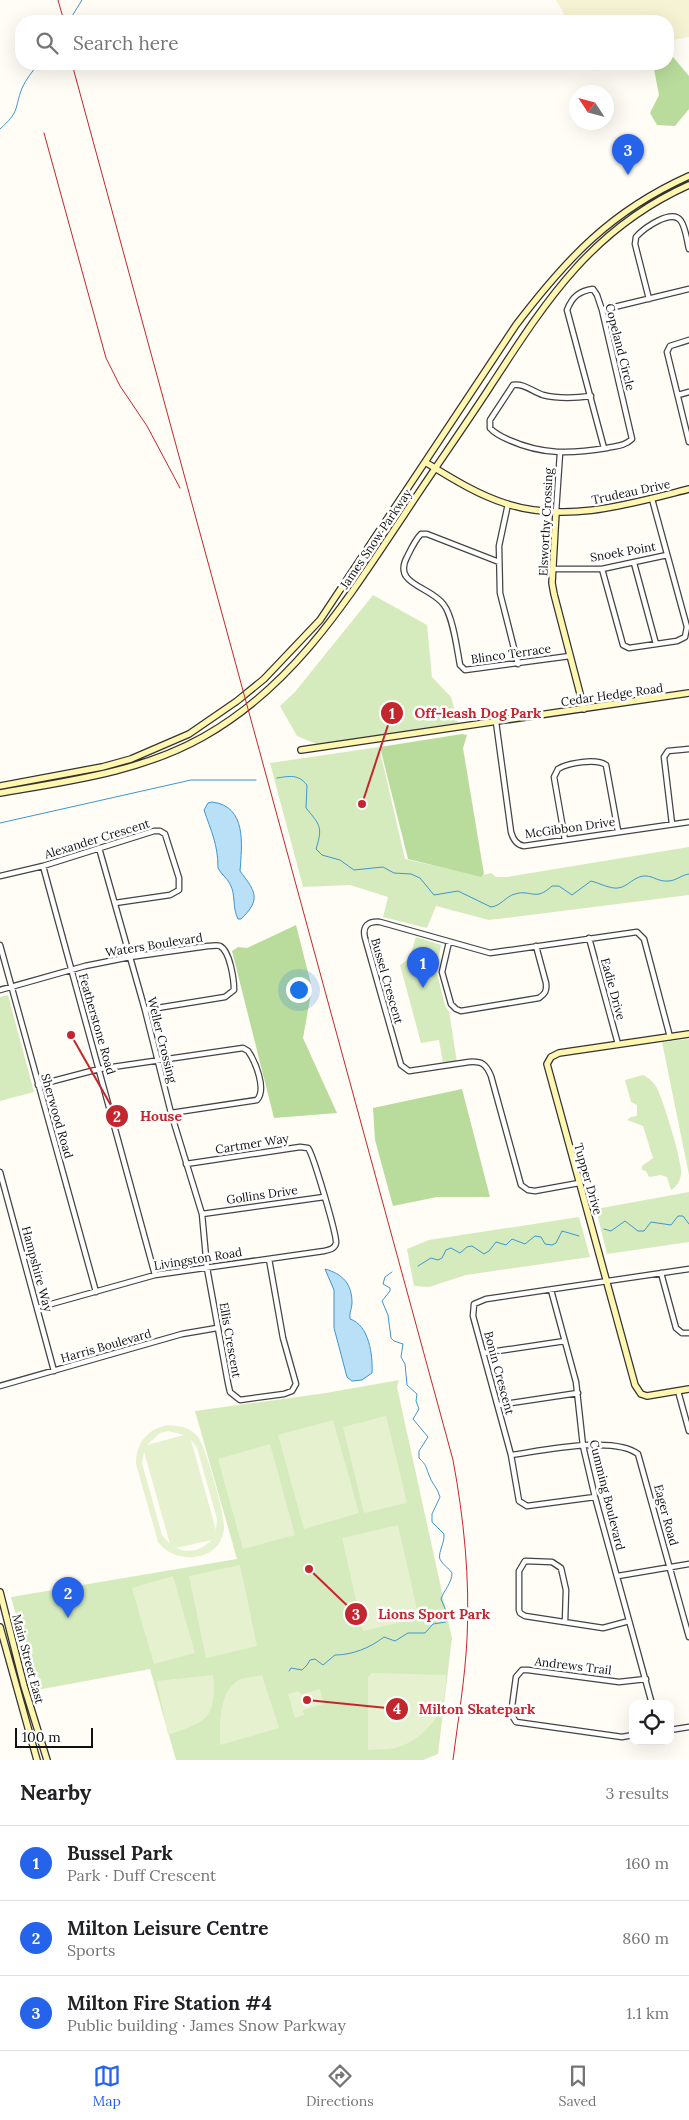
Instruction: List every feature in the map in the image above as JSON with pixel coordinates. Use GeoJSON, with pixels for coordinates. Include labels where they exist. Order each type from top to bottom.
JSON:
{"type":"FeatureCollection","features":[{"type":"Feature","properties":{"kind":"main road","name":"James Snow Parkway"},"geometry":{"type":"LineString","coordinates":[[0,786],[102,767],[131,759],[189,734],[237,701],[264,679],[320,620],[516,325],[549,281],[598,231],[618,216],[648,196],[689,176]]}},
{"type":"Feature","properties":{"kind":"main road","name":"James Snow Parkway"},"geometry":{"type":"LineString","coordinates":[[0,793],[126,768],[151,760],[192,743],[242,712],[281,678],[322,635],[364,576],[528,329],[566,278],[611,232],[637,214],[689,185]]}},
{"type":"Feature","properties":{"kind":"main road","name":"Trudeau Drive"},"geometry":{"type":"LineString","coordinates":[[426,462],[470,488],[508,504],[556,512],[619,507],[689,489]]}},
{"type":"Feature","properties":{"kind":"main road","name":"Elsworthy Crossing"},"geometry":{"type":"LineString","coordinates":[[556,512],[553,569],[554,594],[584,709]]}},
{"type":"Feature","properties":{"kind":"main road","name":"Cedar Hedge Road"},"geometry":{"type":"LineString","coordinates":[[300,750],[689,693]]}},
{"type":"Feature","properties":{"kind":"main road","name":"Tupper Drive"},"geometry":{"type":"LineString","coordinates":[[689,1034],[559,1053],[551,1056],[547,1064],[606,1281],[638,1390],[647,1396],[689,1389]]}},
{"type":"Feature","properties":{"kind":"main road","name":"Main Street East"},"geometry":{"type":"LineString","coordinates":[[0,1592],[47,1760]]}},
{"type":"Feature","properties":{"kind":"main road","name":"Main Street East"},"geometry":{"type":"LineString","coordinates":[[0,1626],[37,1760]]}},
{"type":"Feature","properties":{"kind":"street"},"geometry":{"type":"LineString","coordinates":[[649,299],[635,244],[636,237],[648,227],[669,216],[674,216],[682,223],[689,249]]}},
{"type":"Feature","properties":{"kind":"street","name":"Copeland Circle"},"geometry":{"type":"LineString","coordinates":[[591,396],[560,398],[516,385],[510,388],[490,420],[492,430],[524,446],[560,453],[581,453],[624,444],[629,442],[632,436],[602,310],[593,289],[576,295],[570,302],[567,310],[591,396],[604,448]]}},
{"type":"Feature","properties":{"kind":"street"},"geometry":{"type":"LineString","coordinates":[[602,310],[689,289]]}},
{"type":"Feature","properties":{"kind":"street"},"geometry":{"type":"LineString","coordinates":[[689,340],[670,346],[666,352],[689,442]]}},
{"type":"Feature","properties":{"kind":"street"},"geometry":{"type":"LineString","coordinates":[[678,395],[689,392]]}},
{"type":"Feature","properties":{"kind":"street","name":"Elsworthy Crossing"},"geometry":{"type":"LineString","coordinates":[[556,512],[560,453]]}},
{"type":"Feature","properties":{"kind":"street"},"geometry":{"type":"LineString","coordinates":[[602,569],[621,642],[629,648],[682,640],[687,632],[652,499]]}},
{"type":"Feature","properties":{"kind":"street"},"geometry":{"type":"LineString","coordinates":[[508,504],[499,546],[498,562],[500,594],[518,664]]}},
{"type":"Feature","properties":{"kind":"street","name":"Blinco Terrace"},"geometry":{"type":"LineString","coordinates":[[498,562],[427,534],[421,534],[403,564],[402,572],[406,578],[439,598],[444,604],[449,612],[460,665],[464,670],[570,656]]}},
{"type":"Feature","properties":{"kind":"street","name":"Snoek Point"},"geometry":{"type":"LineString","coordinates":[[553,569],[602,569],[667,555]]}},
{"type":"Feature","properties":{"kind":"street"},"geometry":{"type":"LineString","coordinates":[[634,563],[656,644]]}},
{"type":"Feature","properties":{"kind":"street","name":"McGibbon Drive"},"geometry":{"type":"LineString","coordinates":[[496,722],[511,832],[514,840],[524,846],[689,822]]}},
{"type":"Feature","properties":{"kind":"street"},"geometry":{"type":"LineString","coordinates":[[672,824],[664,757],[668,751],[689,749]]}},
{"type":"Feature","properties":{"kind":"street"},"geometry":{"type":"LineString","coordinates":[[565,840],[554,777],[558,769],[568,765],[599,762],[606,766],[618,831]]}},
{"type":"Feature","properties":{"kind":"street","name":"Alexander Crescent"},"geometry":{"type":"LineString","coordinates":[[0,876],[43,866],[154,830],[160,830],[169,840],[179,878],[179,890],[170,895],[115,903]]}},
{"type":"Feature","properties":{"kind":"street","name":"Weller Crossing"},"geometry":{"type":"LineString","coordinates":[[99,848],[145,1010],[171,1113],[202,1214],[207,1268]]}},
{"type":"Feature","properties":{"kind":"street","name":"Featherstone Road"},"geometry":{"type":"LineString","coordinates":[[43,866],[156,1275]]}},
{"type":"Feature","properties":{"kind":"street","name":"Bussel Crescent"},"geometry":{"type":"LineString","coordinates":[[579,1183],[536,1190],[528,1190],[521,1185],[491,1076],[485,1064],[478,1061],[409,1071],[401,1065],[363,930],[369,923],[380,922],[490,953],[633,932],[642,935],[670,1037]]}},
{"type":"Feature","properties":{"kind":"street","name":"Eadie Drive"},"geometry":{"type":"LineString","coordinates":[[589,938],[618,1044]]}},
{"type":"Feature","properties":{"kind":"street"},"geometry":{"type":"LineString","coordinates":[[448,942],[442,972],[451,1004],[461,1011],[539,998],[544,994],[547,990],[546,984],[536,946]]}},
{"type":"Feature","properties":{"kind":"street","name":"Sherwood Road"},"geometry":{"type":"LineString","coordinates":[[0,945],[96,1292]]}},
{"type":"Feature","properties":{"kind":"street","name":"Waters Boulevard"},"geometry":{"type":"LineString","coordinates":[[0,990],[71,970],[130,957],[219,945],[224,949],[231,969],[234,990],[225,997],[145,1010]]}},
{"type":"Feature","properties":{"kind":"street"},"geometry":{"type":"LineString","coordinates":[[38,1085],[99,1069],[157,1060],[243,1048],[250,1054],[259,1078],[261,1094],[254,1101],[171,1113]]}},
{"type":"Feature","properties":{"kind":"street","name":"Cartmer Way"},"geometry":{"type":"LineString","coordinates":[[186,1164],[304,1147],[308,1148],[324,1196],[335,1237],[335,1246]]}},
{"type":"Feature","properties":{"kind":"street","name":"Hampshire Way"},"geometry":{"type":"LineString","coordinates":[[0,1172],[54,1371]]}},
{"type":"Feature","properties":{"kind":"street","name":"Gollins Drive"},"geometry":{"type":"LineString","coordinates":[[202,1214],[324,1196]]}},
{"type":"Feature","properties":{"kind":"street","name":"Livingston Road"},"geometry":{"type":"LineString","coordinates":[[37,1308],[156,1275],[324,1251],[335,1246]]}},
{"type":"Feature","properties":{"kind":"street","name":"Ellis Crescent"},"geometry":{"type":"LineString","coordinates":[[207,1268],[230,1392],[236,1398],[243,1401],[284,1394],[292,1391],[296,1384],[283,1338],[269,1259]]}},
{"type":"Feature","properties":{"kind":"street","name":"Bonin Crescent"},"geometry":{"type":"LineString","coordinates":[[595,1497],[527,1506],[519,1501],[512,1456],[474,1316],[474,1304],[486,1299],[689,1269]]}},
{"type":"Feature","properties":{"kind":"street"},"geometry":{"type":"LineString","coordinates":[[661,1273],[676,1328],[679,1332],[689,1334]]}},
{"type":"Feature","properties":{"kind":"street","name":"Cumming Boulevard"},"geometry":{"type":"LineString","coordinates":[[551,1290],[578,1393],[583,1446],[595,1497],[651,1700]]}},
{"type":"Feature","properties":{"kind":"street","name":"Harris Boulevard"},"geometry":{"type":"LineString","coordinates":[[0,1386],[182,1334],[217,1328]]}},
{"type":"Feature","properties":{"kind":"street"},"geometry":{"type":"LineString","coordinates":[[484,1353],[565,1341]]}},
{"type":"Feature","properties":{"kind":"street"},"geometry":{"type":"LineString","coordinates":[[678,1391],[689,1431]]}},
{"type":"Feature","properties":{"kind":"street"},"geometry":{"type":"LineString","coordinates":[[498,1405],[578,1393]]}},
{"type":"Feature","properties":{"kind":"street","name":"Eager Road"},"geometry":{"type":"LineString","coordinates":[[583,1446],[602,1444],[629,1449],[638,1454],[689,1637]]}},
{"type":"Feature","properties":{"kind":"street"},"geometry":{"type":"LineString","coordinates":[[512,1456],[583,1446]]}},
{"type":"Feature","properties":{"kind":"street"},"geometry":{"type":"LineString","coordinates":[[565,1622],[566,1590],[561,1568],[552,1562],[525,1561],[520,1571],[520,1613],[525,1616],[603,1628],[629,1621]]}},
{"type":"Feature","properties":{"kind":"street"},"geometry":{"type":"LineString","coordinates":[[618,1576],[689,1564]]}},
{"type":"Feature","properties":{"kind":"street"},"geometry":{"type":"LineString","coordinates":[[0,1626],[8,1623]]}},
{"type":"Feature","properties":{"kind":"street","name":"Andrews Trail"},"geometry":{"type":"LineString","coordinates":[[629,1736],[622,1737],[516,1722],[510,1714],[516,1677],[522,1670],[528,1670],[619,1682],[646,1679]]}},
{"type":"Feature","properties":{"kind":"street"},"geometry":{"type":"LineString","coordinates":[[674,1729],[689,1727]]}},
{"type":"Feature","properties":{"kind":"shaded area"},"geometry":{"type":"Polygon","coordinates":[[[556,0],[689,0],[689,37],[674,40],[674,15],[565,15],[556,0]]]}},
{"type":"Feature","properties":{"kind":"green space"},"geometry":{"type":"Polygon","coordinates":[[[674,58],[689,76],[689,109],[675,126],[657,125],[650,113],[659,95],[654,70],[674,70],[674,58]]]}},
{"type":"Feature","properties":{"kind":"green space"},"geometry":{"type":"Polygon","coordinates":[[[373,595],[427,625],[432,677],[451,697],[458,723],[319,745],[297,736],[280,706],[295,692],[373,595]]]}},
{"type":"Feature","properties":{"kind":"green space"},"geometry":{"type":"Polygon","coordinates":[[[462,734],[467,735],[463,748],[484,874],[481,877],[408,859],[380,747],[462,734]]]}},
{"type":"Feature","properties":{"kind":"green space"},"geometry":{"type":"Polygon","coordinates":[[[379,747],[405,859],[480,876],[491,873],[496,877],[507,877],[689,847],[689,895],[489,920],[436,906],[427,928],[383,917],[388,897],[350,885],[303,887],[270,763],[379,747]]]}},
{"type":"Feature","properties":{"kind":"green space"},"geometry":{"type":"Polygon","coordinates":[[[296,925],[312,988],[303,1038],[337,1113],[274,1118],[232,951],[238,947],[247,948],[296,925]]]}},
{"type":"Feature","properties":{"kind":"green space"},"geometry":{"type":"Polygon","coordinates":[[[416,937],[441,945],[436,970],[445,1005],[449,1012],[457,1062],[443,1063],[439,1040],[421,1043],[400,965],[409,959],[416,937]]]}},
{"type":"Feature","properties":{"kind":"green space"},"geometry":{"type":"Polygon","coordinates":[[[8,995],[34,1092],[0,1101],[0,997],[8,995]]]}},
{"type":"Feature","properties":{"kind":"green space"},"geometry":{"type":"Polygon","coordinates":[[[689,1039],[689,1175],[662,1042],[689,1039]]]}},
{"type":"Feature","properties":{"kind":"green space"},"geometry":{"type":"Polygon","coordinates":[[[643,1075],[648,1077],[657,1088],[676,1145],[681,1177],[678,1184],[671,1190],[667,1177],[661,1175],[649,1177],[646,1171],[642,1170],[642,1166],[653,1158],[643,1126],[627,1120],[637,1116],[637,1105],[631,1102],[625,1080],[643,1075]]]}},
{"type":"Feature","properties":{"kind":"green space"},"geometry":{"type":"Polygon","coordinates":[[[462,1089],[490,1197],[437,1197],[393,1206],[375,1140],[373,1108],[462,1089]]]}},
{"type":"Feature","properties":{"kind":"green space"},"geometry":{"type":"Polygon","coordinates":[[[689,1192],[689,1242],[607,1254],[596,1209],[689,1192]]]}},
{"type":"Feature","properties":{"kind":"green space"},"geometry":{"type":"Polygon","coordinates":[[[579,1217],[590,1257],[466,1275],[429,1287],[414,1286],[407,1249],[429,1240],[579,1217]]]}},
{"type":"Feature","properties":{"kind":"green space"},"geometry":{"type":"Polygon","coordinates":[[[399,1380],[397,1387],[452,1638],[438,1754],[423,1760],[176,1760],[150,1669],[37,1690],[11,1597],[237,1559],[195,1411],[326,1393],[399,1380]]]}},
{"type":"Feature","properties":{"kind":"green space"},"geometry":{"type":"Polygon","coordinates":[[[386,1416],[407,1503],[364,1513],[343,1427],[386,1416]]]}},
{"type":"Feature","properties":{"kind":"green space"},"geometry":{"type":"Polygon","coordinates":[[[333,1420],[359,1513],[304,1529],[278,1435],[333,1420]]]}},
{"type":"Feature","properties":{"kind":"green space"},"geometry":{"type":"Polygon","coordinates":[[[168,1425],[181,1427],[189,1429],[196,1434],[202,1445],[214,1482],[223,1519],[222,1538],[216,1547],[197,1557],[176,1555],[166,1550],[158,1542],[136,1464],[138,1450],[144,1438],[161,1427],[168,1425]],[[168,1431],[160,1433],[147,1445],[184,1435],[168,1431]],[[191,1440],[216,1530],[217,1519],[197,1448],[191,1440]],[[144,1452],[142,1463],[162,1535],[170,1544],[144,1452]],[[212,1540],[176,1548],[191,1551],[212,1540]]]}},
{"type":"Feature","properties":{"kind":"green space"},"geometry":{"type":"Polygon","coordinates":[[[270,1444],[295,1535],[243,1549],[218,1459],[270,1444]]]}},
{"type":"Feature","properties":{"kind":"green space"},"geometry":{"type":"Polygon","coordinates":[[[398,1525],[419,1618],[363,1631],[342,1538],[398,1525]]]}},
{"type":"Feature","properties":{"kind":"green space"},"geometry":{"type":"Polygon","coordinates":[[[240,1565],[257,1646],[206,1658],[189,1576],[240,1565]]]}},
{"type":"Feature","properties":{"kind":"green space"},"geometry":{"type":"Polygon","coordinates":[[[173,1576],[195,1653],[154,1664],[132,1588],[173,1576]]]}},
{"type":"Feature","properties":{"kind":"green space"},"geometry":{"type":"Polygon","coordinates":[[[372,1673],[446,1675],[445,1692],[438,1715],[428,1728],[409,1743],[392,1749],[368,1750],[368,1677],[372,1673]]]}},
{"type":"Feature","properties":{"kind":"green space"},"geometry":{"type":"Polygon","coordinates":[[[213,1675],[213,1701],[211,1710],[206,1717],[192,1726],[168,1735],[157,1681],[213,1675]]]}},
{"type":"Feature","properties":{"kind":"green space"},"geometry":{"type":"Polygon","coordinates":[[[262,1675],[279,1728],[220,1745],[222,1710],[227,1692],[239,1680],[262,1675]]]}},
{"type":"Feature","properties":{"kind":"green space"},"geometry":{"type":"Polygon","coordinates":[[[320,1689],[324,1704],[303,1710],[304,1715],[295,1718],[288,1694],[298,1691],[302,1694],[320,1689]]]}},
{"type":"Feature","properties":{"kind":"water"},"geometry":{"type":"Polygon","coordinates":[[[212,802],[223,805],[231,811],[237,819],[240,828],[240,871],[254,895],[252,906],[241,919],[238,919],[236,915],[230,884],[218,868],[212,831],[204,810],[208,803],[212,802]]]}},
{"type":"Feature","properties":{"kind":"water"},"geometry":{"type":"Polygon","coordinates":[[[325,1269],[337,1274],[348,1285],[352,1296],[350,1319],[362,1327],[366,1334],[372,1358],[372,1373],[362,1380],[352,1381],[347,1377],[334,1328],[334,1290],[325,1269]]]}},
{"type":"Feature","properties":{"kind":"waterway"},"geometry":{"type":"LineString","coordinates":[[73,15],[82,0]]}},
{"type":"Feature","properties":{"kind":"waterway"},"geometry":{"type":"LineString","coordinates":[[0,129],[14,114],[22,88],[34,70]]}},
{"type":"Feature","properties":{"kind":"waterway"},"geometry":{"type":"LineString","coordinates":[[277,778],[297,777],[307,785],[306,808],[319,827],[320,831],[316,849],[322,855],[340,860],[354,870],[383,867],[394,873],[411,874],[420,878],[434,895],[458,891],[491,907],[498,905],[512,895],[520,893],[537,894],[546,891],[552,886],[559,886],[572,895],[591,881],[608,887],[618,888],[642,876],[668,881],[689,874]]}},
{"type":"Feature","properties":{"kind":"waterway"},"geometry":{"type":"LineString","coordinates":[[0,823],[191,780],[256,780]]}},
{"type":"Feature","properties":{"kind":"waterway"},"geometry":{"type":"LineString","coordinates":[[604,1229],[611,1231],[625,1221],[638,1231],[644,1231],[651,1222],[671,1225],[678,1216],[683,1216],[689,1224]]}},
{"type":"Feature","properties":{"kind":"waterway"},"geometry":{"type":"LineString","coordinates":[[418,1266],[431,1258],[438,1260],[442,1258],[446,1250],[451,1248],[460,1253],[467,1247],[472,1246],[484,1254],[496,1242],[506,1245],[512,1239],[525,1244],[535,1236],[541,1237],[545,1244],[552,1245],[556,1243],[562,1231],[579,1236]]}},
{"type":"Feature","properties":{"kind":"waterway"},"geometry":{"type":"LineString","coordinates":[[289,1671],[291,1668],[302,1670],[310,1660],[315,1659],[323,1665],[335,1655],[361,1650],[384,1637],[395,1641],[408,1633],[425,1633],[433,1624],[446,1622],[449,1618],[441,1599],[451,1580],[452,1573],[440,1559],[444,1534],[432,1522],[432,1514],[440,1497],[426,1466],[419,1458],[419,1451],[428,1437],[413,1419],[419,1409],[416,1401],[417,1394],[407,1385],[405,1364],[401,1357],[403,1344],[391,1338],[388,1315],[382,1301],[390,1291],[390,1288],[383,1284],[385,1277],[392,1272]]}},
{"type":"Feature","properties":{"kind":"railway"},"geometry":{"type":"LineString","coordinates":[[58,0],[62,15]]}},
{"type":"Feature","properties":{"kind":"railway"},"geometry":{"type":"LineString","coordinates":[[74,70],[453,1460],[460,1504],[468,1594],[465,1669],[453,1760]]}},
{"type":"Feature","properties":{"kind":"railway"},"geometry":{"type":"LineString","coordinates":[[44,133],[106,358],[120,386],[147,426],[180,488]]}},
{"type":"Feature","properties":{"kind":"place","name":"Milton Fire Station #4"},"geometry":{"type":"Point","coordinates":[628,175]}},
{"type":"Feature","properties":{"kind":"place","name":"Off-leash Dog Park"},"geometry":{"type":"Point","coordinates":[362,804]}},
{"type":"Feature","properties":{"kind":"place","name":"Bussel Park"},"geometry":{"type":"Point","coordinates":[423,988]}},
{"type":"Feature","properties":{"kind":"place","name":"House"},"geometry":{"type":"Point","coordinates":[71,1035]}},
{"type":"Feature","properties":{"kind":"place","name":"Lions Sport Park"},"geometry":{"type":"Point","coordinates":[309,1569]}},
{"type":"Feature","properties":{"kind":"place","name":"Milton Leisure Centre"},"geometry":{"type":"Point","coordinates":[68,1618]}},
{"type":"Feature","properties":{"kind":"place","name":"Milton Skatepark"},"geometry":{"type":"Point","coordinates":[307,1700]}}]}
